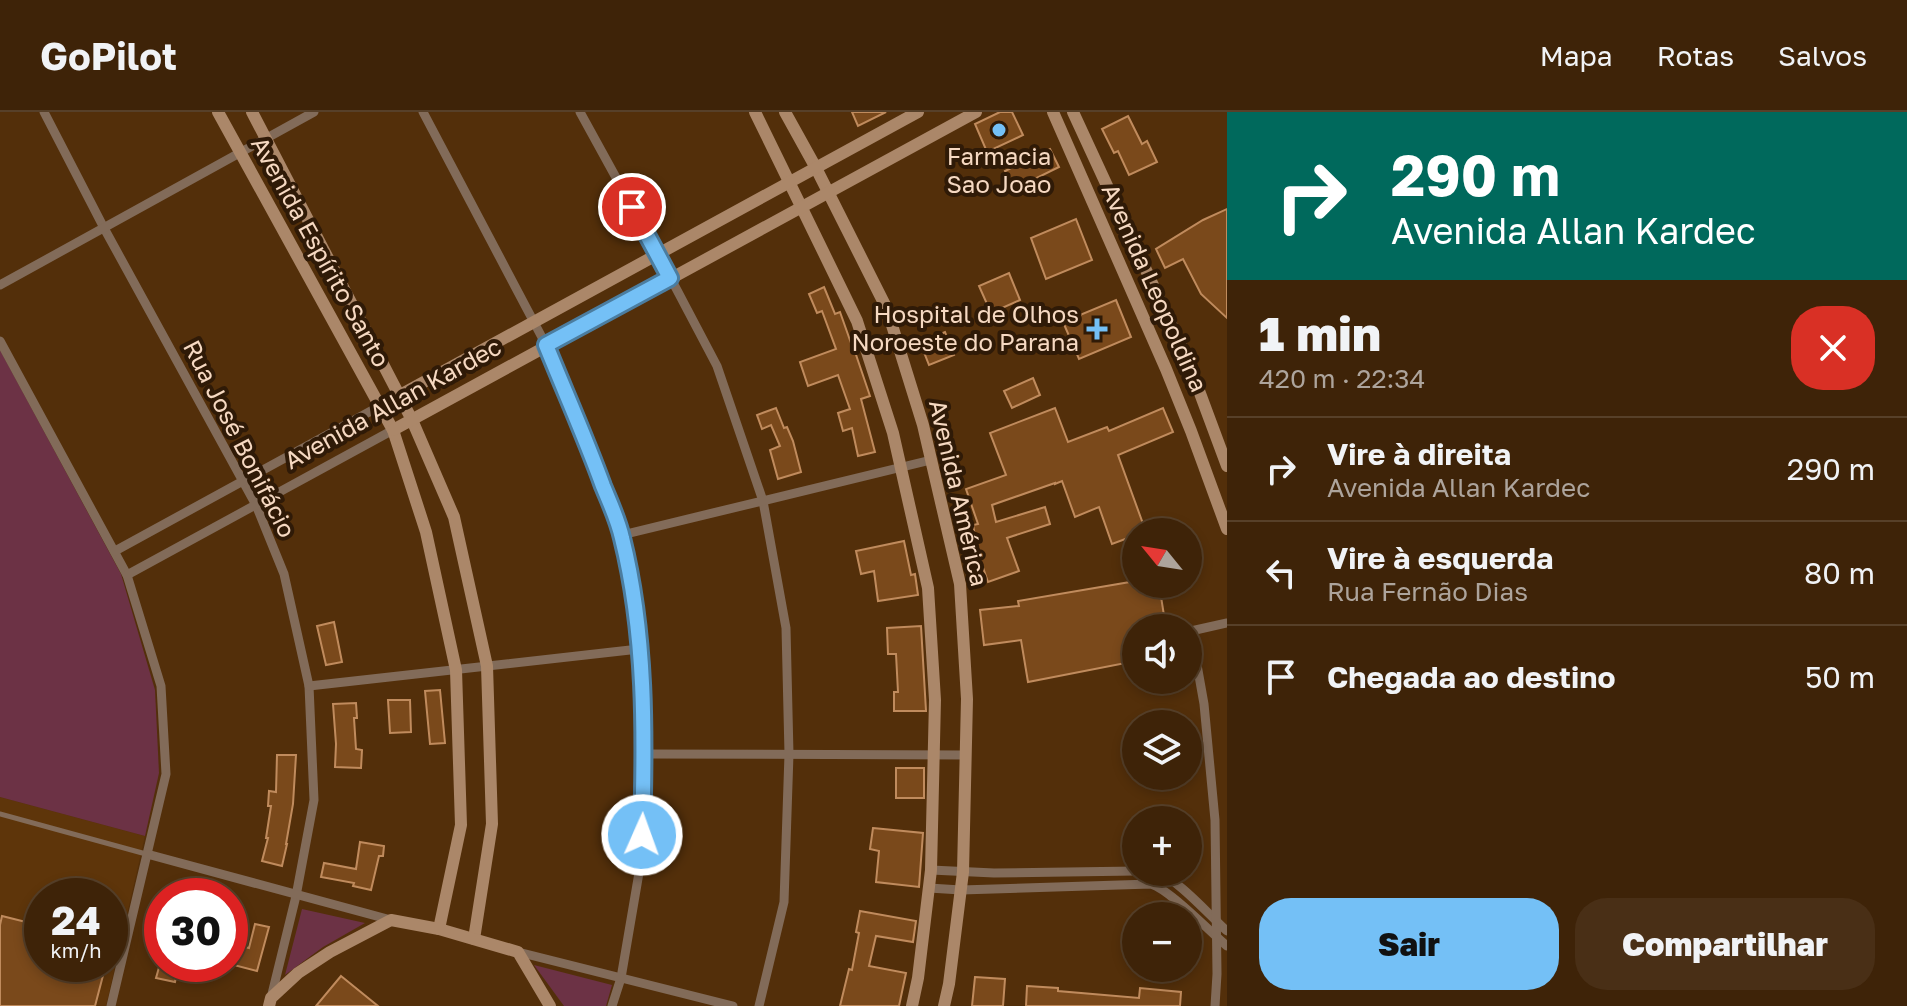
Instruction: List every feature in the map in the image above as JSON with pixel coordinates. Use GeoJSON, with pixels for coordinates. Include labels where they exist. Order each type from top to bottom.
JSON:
{"type":"FeatureCollection","features":[{"type":"Feature","properties":{"kind":"main road","name":"Avenida Espírito Santo"},"geometry":{"type":"LineString","coordinates":[[218,112],[393,430],[426,532],[456,670],[461,825],[439,929]]}},
{"type":"Feature","properties":{"kind":"main road","name":"Avenida Espírito Santo"},"geometry":{"type":"LineString","coordinates":[[252,112],[412,420],[454,517],[487,666],[492,824],[474,939]]}},
{"type":"Feature","properties":{"kind":"main road","name":"Avenida América"},"geometry":{"type":"LineString","coordinates":[[755,112],[857,321],[893,433],[928,588],[935,700],[931,870],[912,1006]]}},
{"type":"Feature","properties":{"kind":"main road","name":"Avenida América"},"geometry":{"type":"LineString","coordinates":[[785,112],[887,309],[923,425],[960,584],[967,699],[963,872],[944,1006]]}},
{"type":"Feature","properties":{"kind":"main road","name":"Avenida Allan Kardec"},"geometry":{"type":"LineString","coordinates":[[380,406],[918,112]]}},
{"type":"Feature","properties":{"kind":"main road","name":"Avenida Allan Kardec"},"geometry":{"type":"LineString","coordinates":[[393,430],[976,112]]}},
{"type":"Feature","properties":{"kind":"main road","name":"Avenida Leopoldina"},"geometry":{"type":"LineString","coordinates":[[1053,112],[1191,431],[1227,529]]}},
{"type":"Feature","properties":{"kind":"main road","name":"Avenida Leopoldina"},"geometry":{"type":"LineString","coordinates":[[1073,112],[1188,361],[1227,466]]}},
{"type":"Feature","properties":{"kind":"main road"},"geometry":{"type":"LineString","coordinates":[[1191,431],[1212,422]]}},
{"type":"Feature","properties":{"kind":"main road"},"geometry":{"type":"LineString","coordinates":[[270,1002],[298,973],[330,952],[391,920],[439,929],[518,952],[550,1006]]}},
{"type":"Feature","properties":{"kind":"street","name":"Rua José Bonifácio"},"geometry":{"type":"LineString","coordinates":[[44,112],[256,505],[284,574],[309,686],[314,800],[296,896],[270,1002]]}},
{"type":"Feature","properties":{"kind":"street"},"geometry":{"type":"LineString","coordinates":[[0,285],[314,112]]}},
{"type":"Feature","properties":{"kind":"street"},"geometry":{"type":"LineString","coordinates":[[423,112],[546,345],[622,535],[631,578],[639,649],[644,754],[641,861],[621,978],[612,1006]]}},
{"type":"Feature","properties":{"kind":"street"},"geometry":{"type":"LineString","coordinates":[[580,112],[717,366],[763,501],[786,628],[789,754],[784,902],[759,1006]]}},
{"type":"Feature","properties":{"kind":"street"},"geometry":{"type":"LineString","coordinates":[[0,341],[127,575],[161,686],[166,774],[111,1006]]}},
{"type":"Feature","properties":{"kind":"street","name":"Avenida Allan Kardec"},"geometry":{"type":"LineString","coordinates":[[115,551],[380,406]]}},
{"type":"Feature","properties":{"kind":"street","name":"Avenida Allan Kardec"},"geometry":{"type":"LineString","coordinates":[[127,575],[393,430]]}},
{"type":"Feature","properties":{"kind":"street"},"geometry":{"type":"LineString","coordinates":[[622,535],[931,460]]}},
{"type":"Feature","properties":{"kind":"street"},"geometry":{"type":"LineString","coordinates":[[1215,1006],[1222,974],[1216,937],[1215,820],[1209,746],[1191,631],[1227,623]]}},
{"type":"Feature","properties":{"kind":"street"},"geometry":{"type":"LineString","coordinates":[[309,686],[639,649]]}},
{"type":"Feature","properties":{"kind":"street"},"geometry":{"type":"LineString","coordinates":[[644,754],[966,755]]}},
{"type":"Feature","properties":{"kind":"street"},"geometry":{"type":"LineString","coordinates":[[147,854],[391,920]]}},
{"type":"Feature","properties":{"kind":"street"},"geometry":{"type":"LineString","coordinates":[[931,870],[1122,871]]}},
{"type":"Feature","properties":{"kind":"street"},"geometry":{"type":"LineString","coordinates":[[929,888],[961,890],[1151,884],[1168,894],[1227,946]]}},
{"type":"Feature","properties":{"kind":"street"},"geometry":{"type":"LineString","coordinates":[[1178,886],[1227,931]]}},
{"type":"Feature","properties":{"kind":"street"},"geometry":{"type":"LineString","coordinates":[[518,952],[733,1006]]}},
{"type":"Feature","properties":{"kind":"lane"},"geometry":{"type":"LineString","coordinates":[[0,815],[147,854]]}},
{"type":"Feature","properties":{"kind":"shaded area"},"geometry":{"type":"Polygon","coordinates":[[[0,350],[121,574],[155,690],[159,773],[145,836],[0,797],[0,350]]]}},
{"type":"Feature","properties":{"kind":"shaded area"},"geometry":{"type":"Polygon","coordinates":[[[0,797],[145,836],[128,910],[128,878],[24,878],[24,982],[112,982],[106,1006],[0,1006],[0,797]]]}},
{"type":"Feature","properties":{"kind":"shaded area"},"geometry":{"type":"Polygon","coordinates":[[[302,909],[365,923],[323,947],[285,975],[302,909]]]}},
{"type":"Feature","properties":{"kind":"shaded area"},"geometry":{"type":"Polygon","coordinates":[[[534,965],[612,985],[606,1006],[564,1006],[534,965]]]}},
{"type":"Feature","properties":{"kind":"building"},"geometry":{"type":"Polygon","coordinates":[[[852,112],[886,112],[858,126],[852,112]]]}},
{"type":"Feature","properties":{"kind":"building","name":"Farmacia Sao Joao"},"geometry":{"type":"Polygon","coordinates":[[[1000,112],[1012,112],[1023,135],[987,152],[975,124],[1000,112]]]}},
{"type":"Feature","properties":{"kind":"building"},"geometry":{"type":"Polygon","coordinates":[[[1128,116],[1142,144],[1147,141],[1157,162],[1129,175],[1118,151],[1114,153],[1102,129],[1128,116]]]}},
{"type":"Feature","properties":{"kind":"building"},"geometry":{"type":"Polygon","coordinates":[[[1050,149],[1059,167],[1014,189],[1005,171],[1050,149]]]}},
{"type":"Feature","properties":{"kind":"building"},"geometry":{"type":"Polygon","coordinates":[[[1227,209],[1227,318],[1201,294],[1183,259],[1165,268],[1156,249],[1227,209]]]}},
{"type":"Feature","properties":{"kind":"building"},"geometry":{"type":"Polygon","coordinates":[[[1076,219],[1092,260],[1046,279],[1031,238],[1076,219]]]}},
{"type":"Feature","properties":{"kind":"building"},"geometry":{"type":"Polygon","coordinates":[[[1009,273],[1020,300],[991,313],[979,286],[1009,273]]]}},
{"type":"Feature","properties":{"kind":"building"},"geometry":{"type":"Polygon","coordinates":[[[824,287],[835,314],[840,312],[870,396],[861,399],[875,452],[858,456],[852,428],[843,431],[838,413],[850,409],[838,375],[808,386],[800,362],[836,349],[822,311],[817,313],[809,294],[824,287]]]}},
{"type":"Feature","properties":{"kind":"building","name":"Hospital de Olhos Noroeste do Parana"},"geometry":{"type":"Polygon","coordinates":[[[1116,300],[1131,337],[1079,359],[1063,322],[1116,300]]]}},
{"type":"Feature","properties":{"kind":"building"},"geometry":{"type":"Polygon","coordinates":[[[945,332],[954,355],[929,365],[920,342],[945,332]]]}},
{"type":"Feature","properties":{"kind":"building"},"geometry":{"type":"Polygon","coordinates":[[[1033,378],[1040,395],[1012,408],[1004,391],[1033,378]]]}},
{"type":"Feature","properties":{"kind":"building"},"geometry":{"type":"Polygon","coordinates":[[[776,408],[793,441],[801,472],[778,479],[770,450],[780,446],[771,425],[762,429],[757,415],[776,408]]]}},
{"type":"Feature","properties":{"kind":"building"},"geometry":{"type":"Polygon","coordinates":[[[1055,408],[1068,442],[1107,427],[1109,431],[1163,408],[1173,432],[1118,455],[1141,518],[1122,518],[1122,540],[1112,544],[1099,507],[1075,517],[1062,481],[992,505],[996,522],[1045,507],[1050,524],[1007,538],[1019,571],[988,582],[973,525],[978,524],[966,489],[1006,475],[990,433],[1055,408]]]}},
{"type":"Feature","properties":{"kind":"building"},"geometry":{"type":"Polygon","coordinates":[[[904,541],[918,595],[878,601],[874,571],[861,574],[856,551],[904,541]]]}},
{"type":"Feature","properties":{"kind":"building"},"geometry":{"type":"Polygon","coordinates":[[[1122,583],[1122,598],[1161,598],[1164,614],[1122,614],[1122,664],[1028,682],[1021,640],[984,645],[980,610],[1019,606],[1018,601],[1122,583]]]}},
{"type":"Feature","properties":{"kind":"building"},"geometry":{"type":"Polygon","coordinates":[[[334,622],[342,662],[326,665],[317,626],[334,622]]]}},
{"type":"Feature","properties":{"kind":"building"},"geometry":{"type":"Polygon","coordinates":[[[921,626],[926,711],[894,711],[894,692],[898,692],[896,654],[888,654],[887,628],[921,626]]]}},
{"type":"Feature","properties":{"kind":"building"},"geometry":{"type":"Polygon","coordinates":[[[440,690],[445,743],[430,744],[425,691],[440,690]]]}},
{"type":"Feature","properties":{"kind":"building"},"geometry":{"type":"Polygon","coordinates":[[[388,700],[410,700],[411,732],[390,733],[388,700]]]}},
{"type":"Feature","properties":{"kind":"building"},"geometry":{"type":"Polygon","coordinates":[[[356,703],[356,749],[362,750],[361,768],[335,767],[333,704],[356,703]]]}},
{"type":"Feature","properties":{"kind":"building"},"geometry":{"type":"Polygon","coordinates":[[[277,755],[296,755],[293,804],[282,866],[262,861],[268,838],[269,791],[276,792],[277,755]]]}},
{"type":"Feature","properties":{"kind":"building"},"geometry":{"type":"Polygon","coordinates":[[[896,768],[924,768],[924,798],[896,798],[896,768]]]}},
{"type":"Feature","properties":{"kind":"building"},"geometry":{"type":"Polygon","coordinates":[[[873,828],[923,833],[919,887],[876,882],[879,851],[870,849],[873,828]]]}},
{"type":"Feature","properties":{"kind":"building"},"geometry":{"type":"Polygon","coordinates":[[[360,842],[384,846],[371,890],[353,886],[354,883],[321,877],[324,863],[356,869],[360,842]]]}},
{"type":"Feature","properties":{"kind":"building"},"geometry":{"type":"Polygon","coordinates":[[[860,911],[916,921],[913,942],[876,936],[869,966],[906,973],[899,1006],[840,1006],[849,969],[852,970],[860,911]]]}},
{"type":"Feature","properties":{"kind":"building"},"geometry":{"type":"Polygon","coordinates":[[[2,916],[24,922],[24,982],[101,982],[95,1006],[0,1006],[2,916]]]}},
{"type":"Feature","properties":{"kind":"building"},"geometry":{"type":"Polygon","coordinates":[[[255,924],[269,927],[257,971],[248,969],[255,924]]]}},
{"type":"Feature","properties":{"kind":"building"},"geometry":{"type":"Polygon","coordinates":[[[341,976],[378,1006],[316,1006],[341,976]]]}},
{"type":"Feature","properties":{"kind":"building"},"geometry":{"type":"Polygon","coordinates":[[[975,977],[1005,979],[1003,1006],[972,1006],[975,977]]]}},
{"type":"Feature","properties":{"kind":"building"},"geometry":{"type":"Polygon","coordinates":[[[1027,986],[1139,998],[1140,988],[1181,992],[1180,1006],[1026,1006],[1027,986]]]}},
{"type":"Feature","properties":{"kind":"place","name":"Farmacia Sao Joao"},"geometry":{"type":"Point","coordinates":[999,130]}},
{"type":"Feature","properties":{"kind":"place","name":"Hospital de Olhos Noroeste do Parana"},"geometry":{"type":"Point","coordinates":[1097,329]}},
{"type":"Feature","properties":{"kind":"route"},"geometry":{"type":"LineString","coordinates":[[632,207],[670,278],[546,345],[622,535],[631,578],[639,649],[644,754],[642,835]]}}]}
